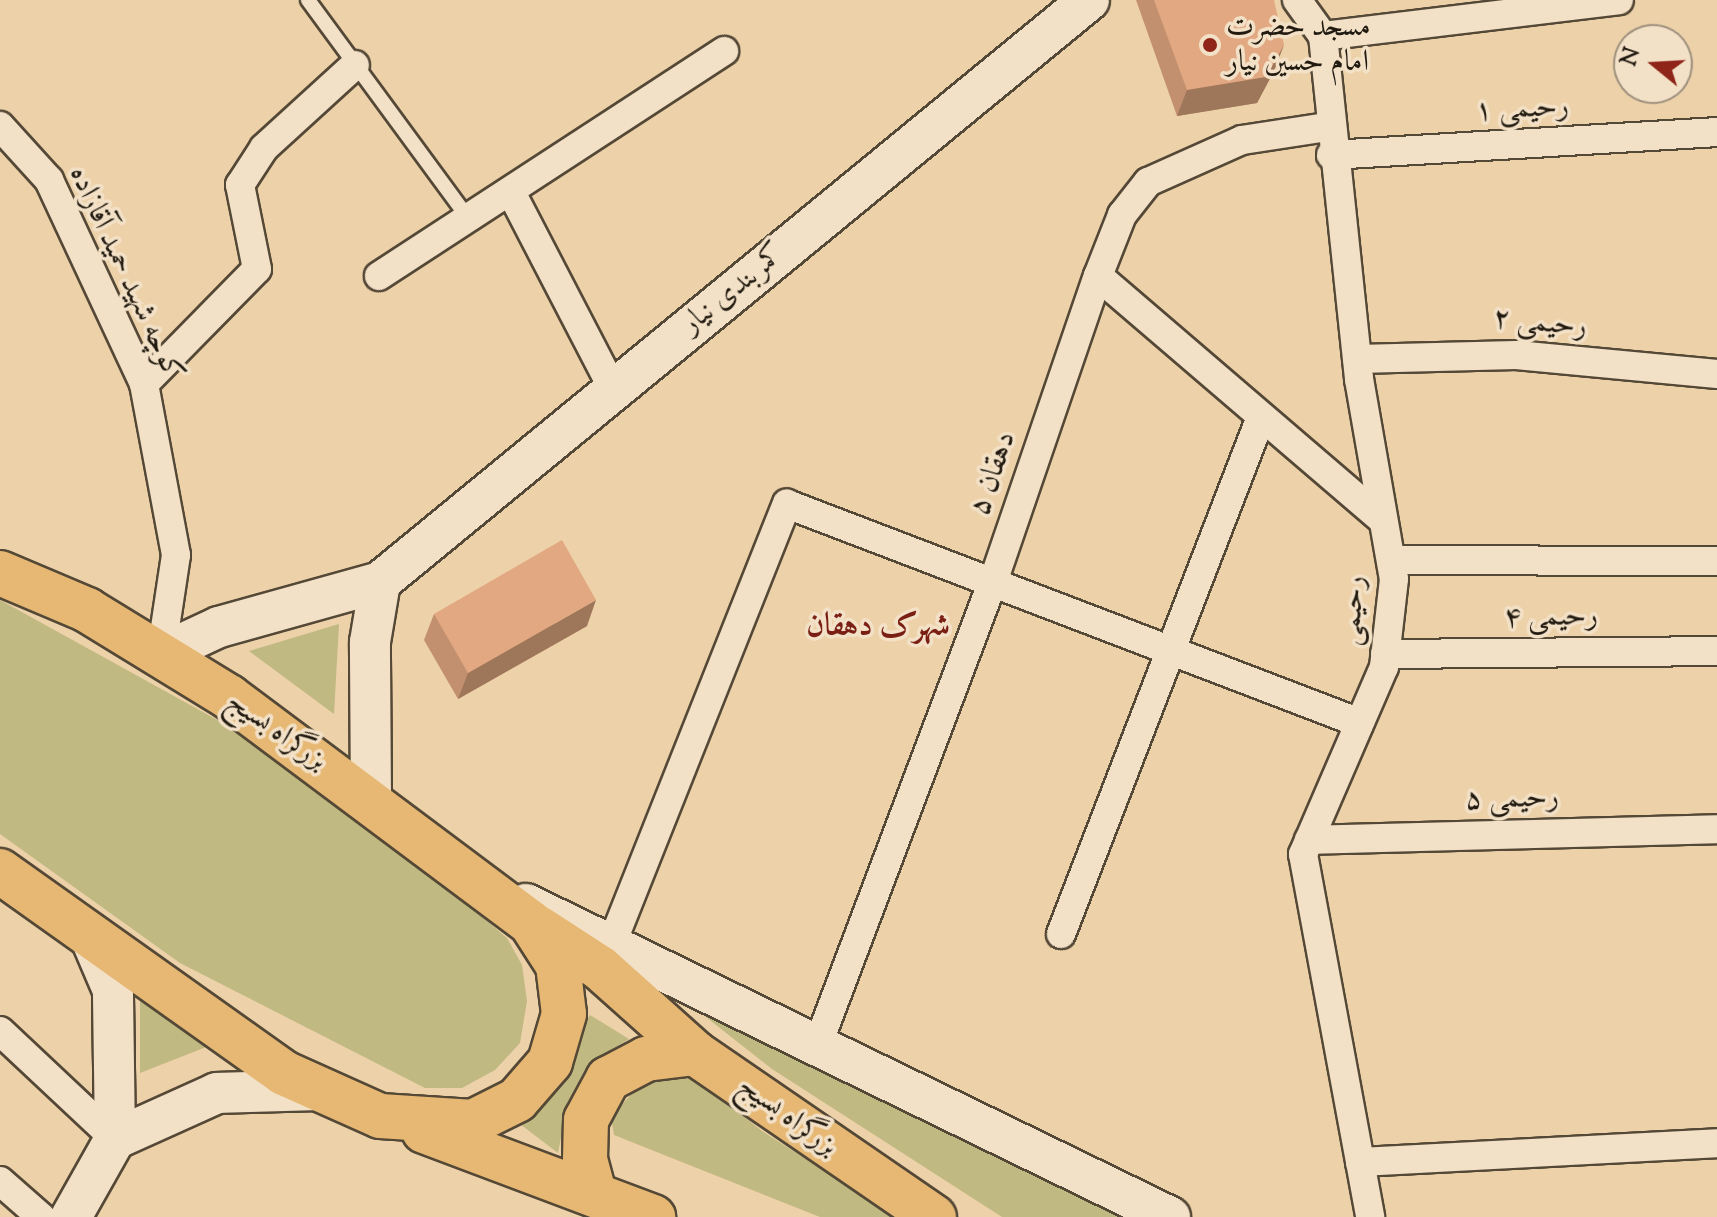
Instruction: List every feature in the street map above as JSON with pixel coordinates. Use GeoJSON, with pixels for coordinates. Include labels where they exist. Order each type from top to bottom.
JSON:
{"type":"FeatureCollection","features":[{"type":"Feature","properties":{"kind":"highway","name":"بزرگراه بسیج"},"geometry":{"type":"LineString","coordinates":[[0,573],[87,610],[161,654],[371,800],[531,923],[600,968],[695,1053],[934,1217]]}},
{"type":"Feature","properties":{"kind":"highway","name":"بزرگراه بسیج"},"geometry":{"type":"LineString","coordinates":[[0,871],[233,1040],[317,1090],[653,1217]]}},
{"type":"Feature","properties":{"kind":"highway","name":"بزرگراه بسیج"},"geometry":{"type":"LineString","coordinates":[[380,1116],[473,1122],[517,1100],[550,1062],[564,1014],[558,965],[531,923]]}},
{"type":"Feature","properties":{"kind":"highway"},"geometry":{"type":"LineString","coordinates":[[594,1193],[585,1160],[586,1120],[608,1079],[646,1059],[695,1053]]}},
{"type":"Feature","properties":{"kind":"main road","name":"کمربندی نیار"},"geometry":{"type":"LineString","coordinates":[[380,582],[1089,0]]}},
{"type":"Feature","properties":{"kind":"main road"},"geometry":{"type":"LineString","coordinates":[[161,654],[219,627],[380,582],[370,642],[371,800]]}},
{"type":"Feature","properties":{"kind":"main road"},"geometry":{"type":"LineString","coordinates":[[485,886],[612,943],[1170,1217]]}},
{"type":"Feature","properties":{"kind":"main road"},"geometry":{"type":"LineString","coordinates":[[71,1217],[115,1139],[113,990],[89,934]]}},
{"type":"Feature","properties":{"kind":"main road"},"geometry":{"type":"LineString","coordinates":[[115,1139],[217,1093],[317,1090]]}},
{"type":"Feature","properties":{"kind":"street"},"geometry":{"type":"LineString","coordinates":[[1297,0],[1323,36],[1619,0]]}},
{"type":"Feature","properties":{"kind":"street","name":"رحیمی"},"geometry":{"type":"LineString","coordinates":[[1323,36],[1327,127],[1357,359],[1391,560],[1385,654],[1360,723],[1303,854],[1370,1217]]}},
{"type":"Feature","properties":{"kind":"street"},"geometry":{"type":"LineString","coordinates":[[379,276],[724,51]]}},
{"type":"Feature","properties":{"kind":"street"},"geometry":{"type":"LineString","coordinates":[[144,384],[257,269],[240,185],[264,148],[355,65]]}},
{"type":"Feature","properties":{"kind":"street","name":"کوچه شهید حمید آقازاده"},"geometry":{"type":"LineString","coordinates":[[0,126],[49,180],[144,384],[176,555],[161,654]]}},
{"type":"Feature","properties":{"kind":"street","name":"دهقان ۵"},"geometry":{"type":"LineString","coordinates":[[818,1044],[993,582],[1098,276],[1122,215],[1148,182],[1242,140],[1327,127]]}},
{"type":"Feature","properties":{"kind":"street","name":"رحیمی ۱"},"geometry":{"type":"LineString","coordinates":[[1331,155],[1717,132]]}},
{"type":"Feature","properties":{"kind":"street"},"geometry":{"type":"LineString","coordinates":[[511,192],[613,389]]}},
{"type":"Feature","properties":{"kind":"street"},"geometry":{"type":"LineString","coordinates":[[1098,276],[1383,520]]}},
{"type":"Feature","properties":{"kind":"street","name":"رحیمی ۲"},"geometry":{"type":"LineString","coordinates":[[1357,359],[1461,352],[1717,374]]}},
{"type":"Feature","properties":{"kind":"street"},"geometry":{"type":"LineString","coordinates":[[1061,934],[1261,417]]}},
{"type":"Feature","properties":{"kind":"street"},"geometry":{"type":"LineString","coordinates":[[612,943],[787,504],[1360,723]]}},
{"type":"Feature","properties":{"kind":"street"},"geometry":{"type":"LineString","coordinates":[[1391,560],[1717,561]]}},
{"type":"Feature","properties":{"kind":"street","name":"رحیمی ۴"},"geometry":{"type":"LineString","coordinates":[[1385,654],[1717,651]]}},
{"type":"Feature","properties":{"kind":"street","name":"رحیمی ۵"},"geometry":{"type":"LineString","coordinates":[[1309,840],[1717,829]]}},
{"type":"Feature","properties":{"kind":"street"},"geometry":{"type":"LineString","coordinates":[[0,1031],[115,1139]]}},
{"type":"Feature","properties":{"kind":"street"},"geometry":{"type":"LineString","coordinates":[[1360,1162],[1717,1143]]}},
{"type":"Feature","properties":{"kind":"street"},"geometry":{"type":"LineString","coordinates":[[0,1181],[41,1217]]}},
{"type":"Feature","properties":{"kind":"lane"},"geometry":{"type":"LineString","coordinates":[[308,0],[469,219]]}},
{"type":"Feature","properties":{"kind":"shaded area"},"geometry":{"type":"Polygon","coordinates":[[[0,600],[241,733],[367,820],[507,938],[522,965],[527,1001],[520,1043],[495,1070],[462,1088],[425,1088],[180,963],[0,834],[0,600]]]}},
{"type":"Feature","properties":{"kind":"shaded area"},"geometry":{"type":"Polygon","coordinates":[[[339,624],[334,714],[249,651],[339,624]]]}},
{"type":"Feature","properties":{"kind":"shaded area"},"geometry":{"type":"Polygon","coordinates":[[[140,976],[229,1038],[140,1073],[140,976]]]}},
{"type":"Feature","properties":{"kind":"shaded area"},"geometry":{"type":"Polygon","coordinates":[[[660,981],[1135,1217],[1002,1217],[772,1069],[660,981]]]}},
{"type":"Feature","properties":{"kind":"shaded area"},"geometry":{"type":"Polygon","coordinates":[[[590,1015],[629,1039],[588,1064],[568,1101],[558,1153],[516,1121],[590,1015]]]}},
{"type":"Feature","properties":{"kind":"shaded area"},"geometry":{"type":"Polygon","coordinates":[[[683,1068],[762,1131],[897,1217],[820,1217],[614,1135],[611,1117],[634,1091],[683,1068]]]}},
{"type":"Feature","properties":{"kind":"building","name":"مسجد حضرت امام حسین نیار"},"geometry":{"type":"Polygon","coordinates":[[[1154,0],[1274,0],[1284,45],[1266,77],[1187,90],[1154,0]]]}},
{"type":"Feature","properties":{"kind":"building"},"geometry":{"type":"Polygon","coordinates":[[[562,540],[596,600],[468,673],[434,614],[562,540]]]}},
{"type":"Feature","properties":{"kind":"place","name":"مسجد حضرت امام حسین نیار"},"geometry":{"type":"Point","coordinates":[1210,45]}},
{"type":"Feature","properties":{"kind":"district","name":"شهرک دهقان"},"geometry":{"type":"Point","coordinates":[878,627]}}]}
